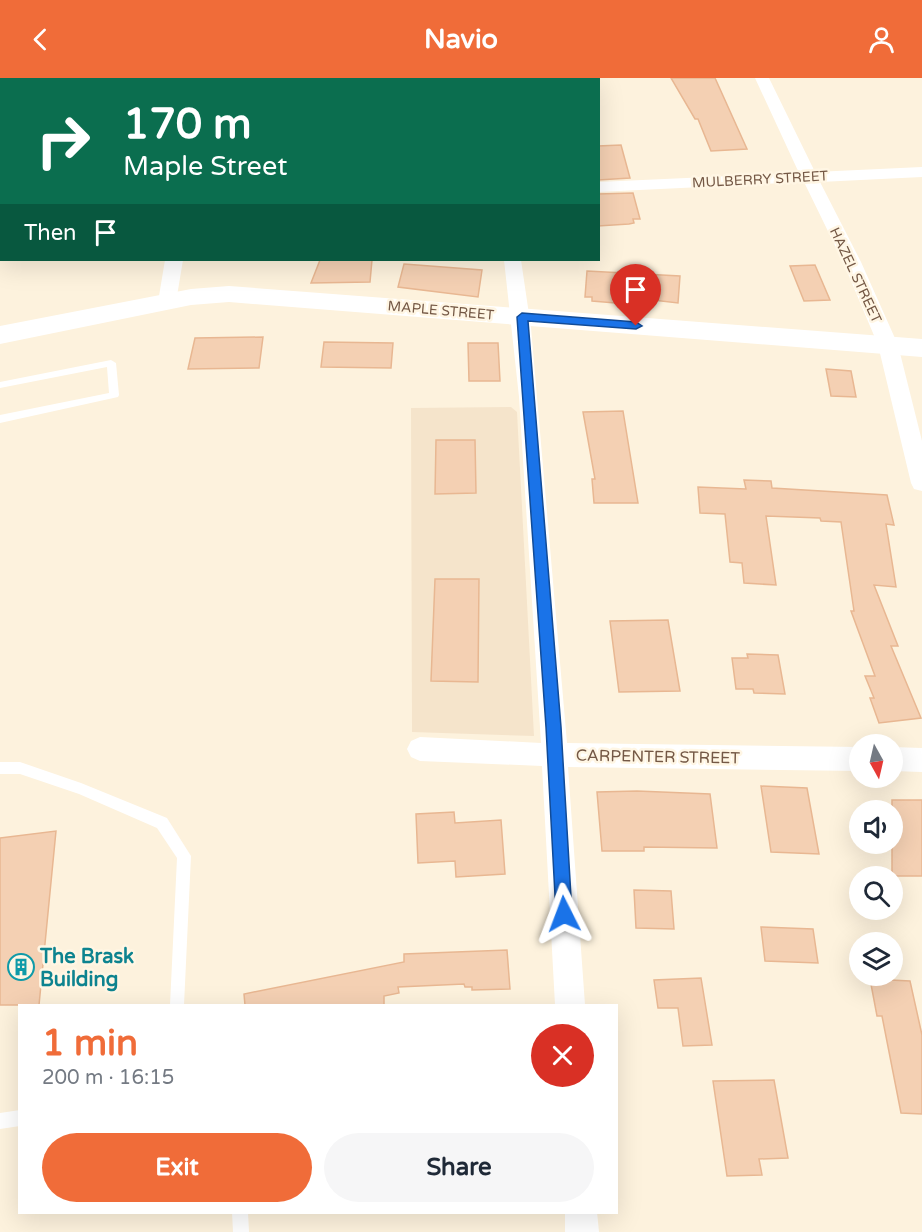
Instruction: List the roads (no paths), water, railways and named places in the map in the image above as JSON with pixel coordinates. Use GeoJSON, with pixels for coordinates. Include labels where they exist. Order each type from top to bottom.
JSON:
{"type":"FeatureCollection","features":[{"type":"Feature","properties":{"kind":"main road","name":"MAPLE STREET"},"geometry":{"type":"LineString","coordinates":[[0,335],[200,296],[230,294],[922,348]]}},
{"type":"Feature","properties":{"kind":"street","name":"HAZEL STREET"},"geometry":{"type":"LineString","coordinates":[[762,78],[852,262],[888,345],[922,483]]}},
{"type":"Feature","properties":{"kind":"street","name":"MULBERRY STREET"},"geometry":{"type":"LineString","coordinates":[[600,186],[922,172]]}},
{"type":"Feature","properties":{"kind":"street"},"geometry":{"type":"LineString","coordinates":[[167,302],[174,261]]}},
{"type":"Feature","properties":{"kind":"street"},"geometry":{"type":"LineString","coordinates":[[512,261],[522,317],[555,755],[570,1004]]}},
{"type":"Feature","properties":{"kind":"street","name":"CARPENTER STREET"},"geometry":{"type":"LineString","coordinates":[[420,749],[555,755],[849,759]]}},
{"type":"Feature","properties":{"kind":"street"},"geometry":{"type":"LineString","coordinates":[[903,759],[922,760]]}},
{"type":"Feature","properties":{"kind":"street"},"geometry":{"type":"LineString","coordinates":[[581,1214],[582,1232]]}},
{"type":"Feature","properties":{"kind":"lane"},"geometry":{"type":"LineString","coordinates":[[0,385],[111,363],[114,395],[0,419]]}},
{"type":"Feature","properties":{"kind":"lane"},"geometry":{"type":"LineString","coordinates":[[0,768],[20,768],[81,789],[162,823],[184,856],[177,1004]]}},
{"type":"Feature","properties":{"kind":"lane"},"geometry":{"type":"LineString","coordinates":[[0,1121],[18,1118]]}},
{"type":"Feature","properties":{"kind":"lane"},"geometry":{"type":"LineString","coordinates":[[240,1214],[241,1232]]}},
{"type":"Feature","properties":{"kind":"place","name":"The Brask Building"},"geometry":{"type":"Point","coordinates":[21,967]}}]}
